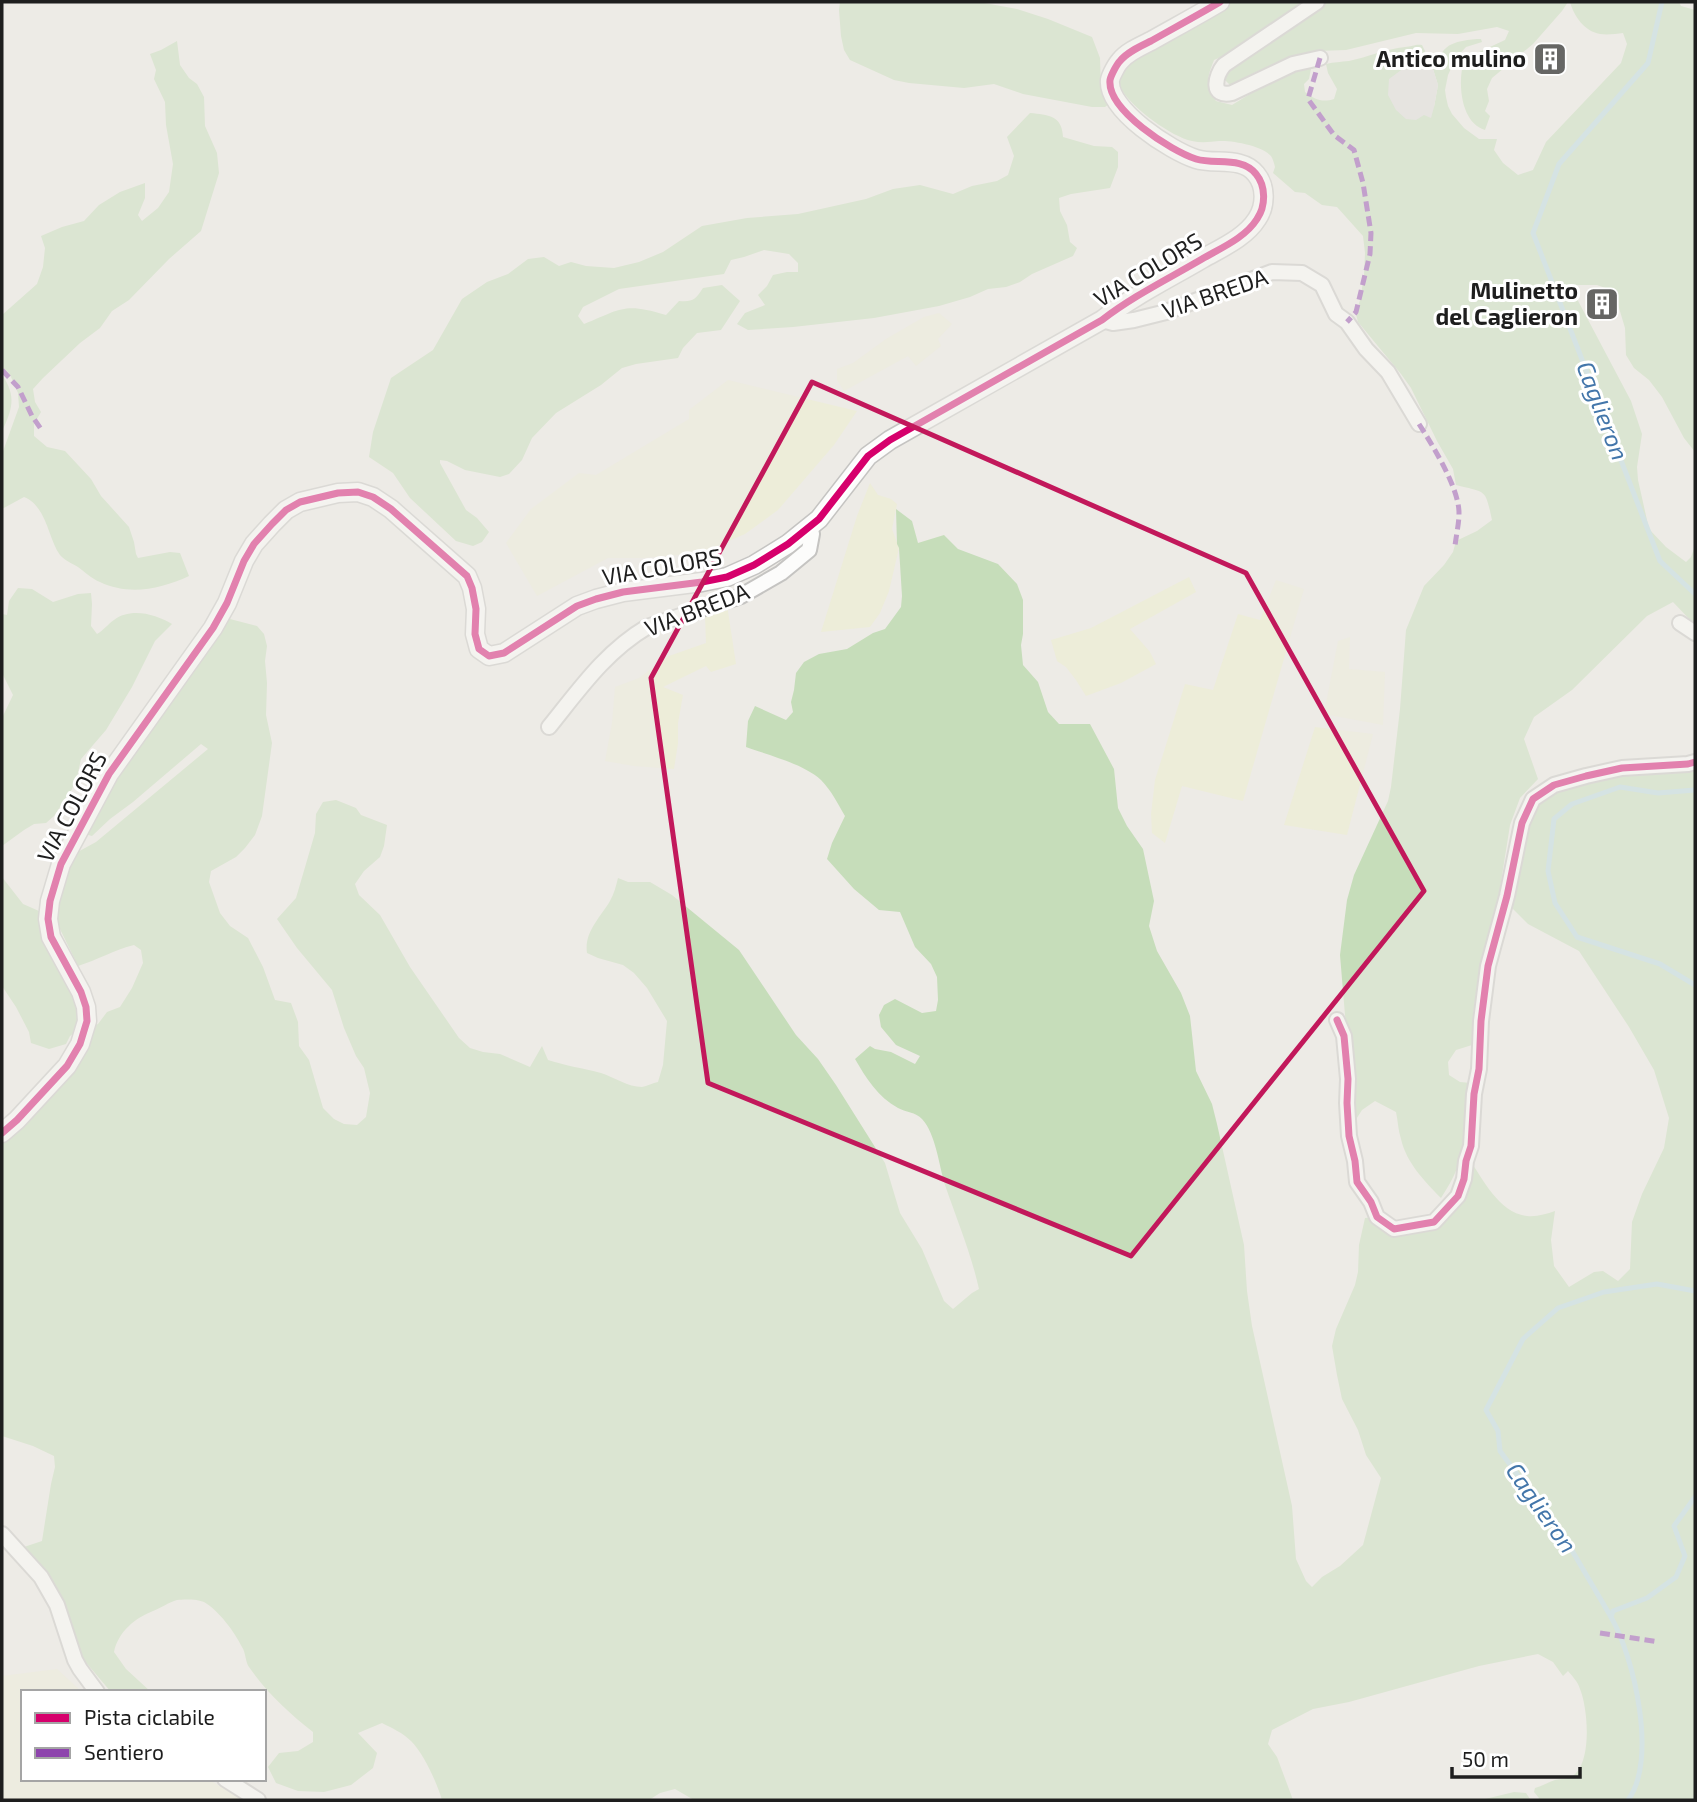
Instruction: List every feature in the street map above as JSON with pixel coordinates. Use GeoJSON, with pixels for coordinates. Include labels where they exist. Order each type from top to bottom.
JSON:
{"type":"FeatureCollection","features":[{"type":"Feature","properties":{"kind":"street","name":"VIA COLORS"},"geometry":{"type":"LineString","coordinates":[[2,1133],[67,1066],[80,1044],[87,1021],[81,992],[51,937],[48,919],[50,901],[61,864],[109,774],[213,628],[254,544],[286,510],[300,502],[322,496],[358,492],[373,496],[467,576],[476,609],[475,634],[479,649],[489,656],[504,653],[576,606],[596,598],[727,577],[754,565],[810,528],[868,456],[890,440],[1102,320],[1125,303],[1238,239],[1256,221],[1262,211],[1264,196],[1256,173],[1237,163],[1199,160],[1175,150],[1126,114],[1114,96],[1110,79],[1119,61],[1133,51],[1220,2]]}},
{"type":"Feature","properties":{"kind":"street"},"geometry":{"type":"LineString","coordinates":[[1317,2],[1224,65],[1216,79],[1216,85],[1220,91],[1232,93],[1293,64],[1320,58]]}},
{"type":"Feature","properties":{"kind":"street","name":"VIA BREDA"},"geometry":{"type":"LineString","coordinates":[[1102,320],[1113,323],[1166,312],[1272,272],[1302,273],[1322,285],[1336,314],[1347,322],[1366,349],[1388,372],[1419,424]]}},
{"type":"Feature","properties":{"kind":"street","name":"VIA BREDA"},"geometry":{"type":"LineString","coordinates":[[549,727],[586,679],[633,635],[647,627],[741,596],[781,573],[809,550],[813,534],[810,528]]}},
{"type":"Feature","properties":{"kind":"street"},"geometry":{"type":"LineString","coordinates":[[1680,623],[1695,633]]}},
{"type":"Feature","properties":{"kind":"street"},"geometry":{"type":"LineString","coordinates":[[1337,1020],[1344,1036],[1349,1136],[1357,1182],[1371,1202],[1377,1217],[1394,1229],[1433,1222],[1458,1196],[1464,1178],[1471,1146],[1474,1094],[1479,1069],[1480,1021],[1488,966],[1507,896],[1522,822],[1533,799],[1554,785],[1586,776],[1622,768],[1695,762]]}},
{"type":"Feature","properties":{"kind":"street"},"geometry":{"type":"LineString","coordinates":[[2,1534],[41,1577],[57,1605],[75,1660],[96,1690]]}},
{"type":"Feature","properties":{"kind":"street"},"geometry":{"type":"LineString","coordinates":[[228,1781],[258,1800]]}},
{"type":"Feature","properties":{"kind":"highlighted area"},"geometry":{"type":"Polygon","coordinates":[[[812,382],[1246,573],[1424,891],[1131,1256],[708,1083],[651,678],[812,382]]]}},
{"type":"Feature","properties":{"kind":"green space"},"geometry":{"type":"Polygon","coordinates":[[[840,2],[979,2],[1017,9],[1048,19],[1092,37],[1100,58],[1101,88],[1109,104],[1105,107],[1092,107],[1023,94],[994,84],[964,88],[894,80],[850,60],[844,50],[841,36],[840,2]]]}},
{"type":"Feature","properties":{"kind":"green space"},"geometry":{"type":"Polygon","coordinates":[[[1232,2],[1311,2],[1244,47],[1214,60],[1209,76],[1210,90],[1216,101],[1232,105],[1273,80],[1307,64],[1311,69],[1309,79],[1304,84],[1305,92],[1318,100],[1334,99],[1337,89],[1326,64],[1422,45],[1425,51],[1422,60],[1411,62],[1434,107],[1438,85],[1433,69],[1442,53],[1458,42],[1481,39],[1482,42],[1466,47],[1456,58],[1445,90],[1448,106],[1464,128],[1479,139],[1497,139],[1494,150],[1503,163],[1518,175],[1533,170],[1546,142],[1621,63],[1627,44],[1623,33],[1603,34],[1589,30],[1577,17],[1570,2],[1679,2],[1681,6],[1695,10],[1695,452],[1684,438],[1662,397],[1649,380],[1634,368],[1626,355],[1625,328],[1616,298],[1608,289],[1597,285],[1577,285],[1576,297],[1631,401],[1642,434],[1637,467],[1649,529],[1666,547],[1686,562],[1695,546],[1695,625],[1673,602],[1647,616],[1572,690],[1534,717],[1524,739],[1538,779],[1520,798],[1510,825],[1495,920],[1478,979],[1472,1045],[1456,1050],[1448,1062],[1449,1075],[1460,1082],[1471,1083],[1462,1156],[1441,1198],[1407,1156],[1396,1112],[1375,1101],[1362,1110],[1348,1132],[1346,1027],[1340,955],[1347,900],[1354,875],[1388,801],[1391,787],[1406,630],[1424,586],[1444,565],[1453,552],[1456,541],[1492,520],[1488,502],[1483,494],[1456,485],[1453,469],[1411,388],[1358,322],[1356,314],[1364,276],[1363,236],[1337,207],[1322,205],[1305,193],[1295,192],[1273,173],[1274,163],[1267,152],[1239,143],[1199,142],[1184,138],[1143,113],[1122,90],[1119,80],[1121,69],[1152,47],[1232,2]]]}},
{"type":"Feature","properties":{"kind":"green space"},"geometry":{"type":"Polygon","coordinates":[[[1326,2],[1568,2],[1533,44],[1492,78],[1487,89],[1489,101],[1485,111],[1490,116],[1485,130],[1477,126],[1466,111],[1461,91],[1462,70],[1464,61],[1505,40],[1509,31],[1497,27],[1458,34],[1416,33],[1346,50],[1317,51],[1287,59],[1230,85],[1223,78],[1236,63],[1326,2]]]}},
{"type":"Feature","properties":{"kind":"green space"},"geometry":{"type":"Polygon","coordinates":[[[177,41],[180,65],[197,84],[204,97],[205,126],[217,153],[219,173],[201,231],[129,300],[112,311],[100,328],[80,343],[33,389],[35,402],[41,412],[34,424],[34,436],[47,447],[65,451],[91,479],[101,496],[129,527],[138,558],[170,552],[180,553],[189,576],[156,587],[122,589],[97,581],[62,557],[42,515],[32,501],[24,497],[2,509],[2,454],[19,407],[18,393],[8,372],[2,367],[2,315],[37,284],[43,267],[45,248],[41,236],[84,221],[99,205],[120,192],[145,183],[145,198],[138,215],[142,221],[158,208],[169,192],[173,164],[165,102],[154,79],[156,70],[150,54],[177,41]]]}},
{"type":"Feature","properties":{"kind":"green space"},"geometry":{"type":"Polygon","coordinates":[[[1030,113],[1057,120],[1063,137],[1094,146],[1112,147],[1118,152],[1118,167],[1110,188],[1059,198],[1060,211],[1067,225],[1070,242],[1077,248],[1073,256],[1020,282],[988,289],[939,306],[874,318],[793,327],[748,330],[737,324],[745,313],[765,305],[758,295],[773,275],[798,272],[798,263],[789,254],[764,250],[731,260],[724,274],[619,289],[583,307],[578,316],[584,324],[615,311],[631,308],[666,315],[679,301],[693,299],[703,288],[722,285],[740,301],[721,330],[697,333],[678,358],[622,368],[601,385],[556,413],[532,438],[522,460],[509,474],[500,477],[465,470],[440,460],[466,510],[489,532],[482,542],[473,546],[456,541],[410,498],[393,473],[369,457],[373,432],[391,378],[433,350],[462,299],[487,282],[508,274],[528,259],[544,257],[559,266],[571,262],[614,268],[663,252],[702,226],[747,218],[798,214],[866,199],[893,189],[920,185],[953,194],[1008,175],[1014,156],[1007,137],[1030,113]]]}},
{"type":"Feature","properties":{"kind":"green space"},"geometry":{"type":"Polygon","coordinates":[[[939,313],[952,324],[938,339],[941,346],[916,366],[908,356],[844,391],[837,380],[837,369],[853,363],[886,339],[924,317],[939,313]]]}},
{"type":"Feature","properties":{"kind":"green space"},"geometry":{"type":"Polygon","coordinates":[[[2,375],[10,390],[11,403],[2,431],[2,375]]]}},
{"type":"Feature","properties":{"kind":"green space"},"geometry":{"type":"Polygon","coordinates":[[[728,380],[857,411],[834,445],[778,510],[745,534],[710,549],[689,554],[608,558],[537,596],[506,543],[531,509],[579,473],[596,475],[689,419],[689,410],[728,380]]]}},
{"type":"Feature","properties":{"kind":"green space"},"geometry":{"type":"Polygon","coordinates":[[[870,483],[878,495],[897,504],[892,529],[899,548],[889,591],[880,613],[870,627],[821,632],[857,516],[870,483]]]}},
{"type":"Feature","properties":{"kind":"green space"},"geometry":{"type":"Polygon","coordinates":[[[896,509],[912,521],[918,543],[944,535],[958,549],[998,564],[1017,584],[1023,600],[1023,665],[1038,682],[1048,712],[1059,724],[1090,724],[1114,769],[1118,808],[1143,849],[1154,901],[1149,926],[1157,951],[1181,993],[1190,1016],[1196,1071],[1212,1104],[1217,1124],[1244,1245],[1252,1326],[1292,1506],[1296,1559],[1306,1581],[1312,1587],[1363,1545],[1381,1478],[1366,1455],[1358,1430],[1342,1399],[1332,1346],[1336,1329],[1355,1285],[1365,1218],[1377,1217],[1393,1222],[1429,1218],[1447,1202],[1469,1159],[1493,1194],[1508,1209],[1517,1214],[1531,1216],[1555,1211],[1551,1240],[1554,1266],[1569,1287],[1594,1272],[1603,1271],[1618,1281],[1630,1269],[1632,1222],[1664,1148],[1669,1118],[1654,1070],[1579,951],[1528,924],[1509,905],[1534,791],[1542,784],[1582,769],[1604,765],[1695,758],[1695,1800],[1538,1800],[1535,1788],[1569,1778],[1578,1771],[1583,1761],[1587,1736],[1583,1698],[1577,1682],[1568,1671],[1563,1676],[1553,1662],[1538,1654],[1479,1666],[1349,1702],[1313,1709],[1272,1730],[1268,1744],[1277,1757],[1293,1800],[694,1800],[675,1789],[660,1793],[649,1800],[442,1800],[421,1753],[411,1741],[382,1723],[358,1733],[377,1753],[373,1768],[351,1785],[324,1792],[298,1791],[276,1783],[268,1767],[279,1753],[298,1751],[313,1742],[313,1732],[263,1685],[249,1667],[243,1649],[230,1628],[204,1602],[187,1599],[171,1602],[140,1618],[119,1638],[114,1652],[126,1669],[149,1690],[109,1690],[83,1659],[76,1647],[56,1587],[44,1577],[21,1548],[42,1541],[55,1467],[54,1456],[2,1436],[2,1138],[91,1027],[98,1024],[107,1012],[120,1007],[143,963],[141,950],[134,945],[78,966],[59,927],[55,913],[55,897],[74,854],[96,842],[208,749],[201,744],[92,836],[85,834],[118,771],[226,618],[257,626],[264,634],[267,646],[266,715],[272,743],[262,816],[255,835],[236,857],[211,871],[209,882],[220,913],[230,926],[248,938],[263,967],[275,1000],[291,1003],[298,1022],[299,1046],[309,1060],[323,1108],[334,1119],[344,1124],[357,1125],[366,1117],[370,1093],[364,1068],[344,1028],[332,990],[277,919],[296,898],[315,833],[316,814],[323,802],[336,800],[356,808],[361,815],[387,825],[380,857],[364,871],[355,884],[359,895],[380,915],[410,967],[459,1038],[470,1048],[500,1054],[530,1067],[542,1046],[548,1060],[601,1073],[637,1087],[658,1082],[663,1065],[667,1021],[647,988],[634,973],[623,965],[587,953],[587,945],[594,926],[615,890],[618,878],[628,882],[650,882],[672,895],[739,950],[796,1035],[818,1059],[836,1085],[885,1163],[900,1213],[922,1249],[944,1301],[953,1309],[979,1289],[927,1125],[914,1113],[898,1108],[884,1098],[855,1059],[870,1046],[891,1052],[915,1064],[920,1056],[896,1045],[881,1027],[879,1015],[884,1005],[895,999],[922,1013],[936,1011],[937,977],[931,964],[915,947],[900,912],[879,910],[854,889],[827,859],[845,816],[825,784],[814,774],[796,765],[746,747],[748,721],[755,706],[786,720],[793,712],[791,702],[796,673],[804,662],[819,654],[847,649],[885,629],[901,607],[896,509]]]}},
{"type":"Feature","properties":{"kind":"green space"},"geometry":{"type":"Polygon","coordinates":[[[1189,577],[1196,592],[1130,629],[1150,652],[1156,664],[1121,683],[1086,696],[1066,667],[1057,661],[1051,640],[1091,628],[1189,577]]]}},
{"type":"Feature","properties":{"kind":"green space"},"geometry":{"type":"Polygon","coordinates":[[[1276,580],[1304,589],[1243,801],[1182,786],[1165,843],[1152,833],[1155,780],[1185,684],[1213,690],[1238,614],[1260,620],[1276,580]]]}},
{"type":"Feature","properties":{"kind":"green space"},"geometry":{"type":"Polygon","coordinates":[[[18,588],[32,589],[53,602],[91,593],[91,626],[97,634],[120,616],[135,613],[158,617],[172,624],[155,641],[106,730],[81,759],[72,789],[54,816],[46,823],[34,824],[2,846],[2,718],[13,695],[2,673],[2,614],[7,615],[9,601],[18,588]]]}},
{"type":"Feature","properties":{"kind":"green space"},"geometry":{"type":"Polygon","coordinates":[[[727,605],[736,664],[711,672],[706,666],[663,687],[683,695],[674,769],[605,761],[615,687],[639,678],[669,656],[706,643],[705,615],[727,605]]]}},
{"type":"Feature","properties":{"kind":"green space"},"geometry":{"type":"Polygon","coordinates":[[[1350,637],[1349,669],[1385,672],[1383,725],[1324,714],[1338,641],[1350,637]]]}},
{"type":"Feature","properties":{"kind":"green space"},"geometry":{"type":"Polygon","coordinates":[[[1315,727],[1373,734],[1347,835],[1284,825],[1315,727]]]}},
{"type":"Feature","properties":{"kind":"green space"},"geometry":{"type":"Polygon","coordinates":[[[2,877],[23,904],[39,911],[72,984],[77,999],[78,1030],[70,1036],[66,1044],[49,1049],[31,1043],[29,1032],[2,986],[2,877]]]}},
{"type":"Feature","properties":{"kind":"green space"},"geometry":{"type":"Polygon","coordinates":[[[57,1669],[80,1690],[21,1690],[21,1781],[211,1781],[242,1800],[2,1800],[2,1676],[57,1669]]]}},
{"type":"Feature","properties":{"kind":"green space"},"geometry":{"type":"Polygon","coordinates":[[[1514,1792],[1526,1793],[1530,1799],[1481,1800],[1514,1792]]]}},
{"type":"Feature","properties":{"kind":"shaded area"},"geometry":{"type":"Polygon","coordinates":[[[1422,60],[1433,69],[1438,85],[1434,107],[1431,118],[1424,115],[1416,120],[1406,119],[1396,110],[1388,95],[1389,79],[1412,62],[1422,60]]]}},
{"type":"Feature","properties":{"kind":"waterway","name":"Caglieron"},"geometry":{"type":"LineString","coordinates":[[1662,2],[1648,63],[1559,164],[1533,233],[1660,561],[1695,594]]}},
{"type":"Feature","properties":{"kind":"waterway","name":"Caglieron"},"geometry":{"type":"LineString","coordinates":[[1695,790],[1658,793],[1620,787],[1572,804],[1554,819],[1548,871],[1555,903],[1577,937],[1660,964],[1695,985]]}},
{"type":"Feature","properties":{"kind":"waterway","name":"Caglieron"},"geometry":{"type":"LineString","coordinates":[[1611,1617],[1567,1542],[1500,1451],[1498,1431],[1486,1410],[1523,1339],[1558,1308],[1604,1292],[1657,1284],[1695,1291]]}},
{"type":"Feature","properties":{"kind":"waterway"},"geometry":{"type":"LineString","coordinates":[[1628,1800],[1637,1782],[1642,1735],[1628,1657],[1611,1617],[1613,1611],[1647,1598],[1676,1577],[1685,1556],[1674,1526],[1695,1497]]}},
{"type":"Feature","properties":{"kind":"marked path"},"geometry":{"type":"LineString","coordinates":[[1320,58],[1308,99],[1334,135],[1354,150],[1363,183],[1371,233],[1370,254],[1356,312],[1347,322]]}},
{"type":"Feature","properties":{"kind":"marked path"},"geometry":{"type":"LineString","coordinates":[[2,370],[18,387],[41,429]]}},
{"type":"Feature","properties":{"kind":"marked path"},"geometry":{"type":"LineString","coordinates":[[1419,424],[1455,492],[1459,513],[1455,546]]}},
{"type":"Feature","properties":{"kind":"marked path"},"geometry":{"type":"LineString","coordinates":[[1600,1633],[1659,1642]]}},
{"type":"Feature","properties":{"kind":"cycle path"},"geometry":{"type":"LineString","coordinates":[[2,1133],[67,1066],[80,1044],[87,1021],[81,992],[51,937],[48,919],[50,901],[61,864],[109,774],[213,628],[254,544],[286,510],[300,502],[338,493],[358,492],[373,497],[391,509],[467,576],[476,609],[475,634],[479,649],[489,656],[504,653],[577,606],[596,599],[623,592],[727,577],[754,565],[788,544],[819,519],[868,456],[890,440],[1102,320],[1138,295],[1232,242],[1252,226],[1260,214],[1263,202],[1262,184],[1256,174],[1243,165],[1203,161],[1172,148],[1129,116],[1112,92],[1110,80],[1119,62],[1130,52],[1220,2]]}},
{"type":"Feature","properties":{"kind":"cycle path"},"geometry":{"type":"LineString","coordinates":[[1337,1020],[1344,1036],[1349,1136],[1357,1182],[1371,1202],[1377,1217],[1394,1229],[1434,1222],[1458,1196],[1464,1179],[1471,1146],[1488,966],[1507,896],[1522,823],[1533,799],[1554,785],[1586,776],[1622,768],[1695,762]]}},
{"type":"Feature","properties":{"kind":"place","name":"Antico mulino"},"geometry":{"type":"Point","coordinates":[1550,59]}},
{"type":"Feature","properties":{"kind":"place","name":"Mulinetto del Caglieron"},"geometry":{"type":"Point","coordinates":[1602,304]}}]}
